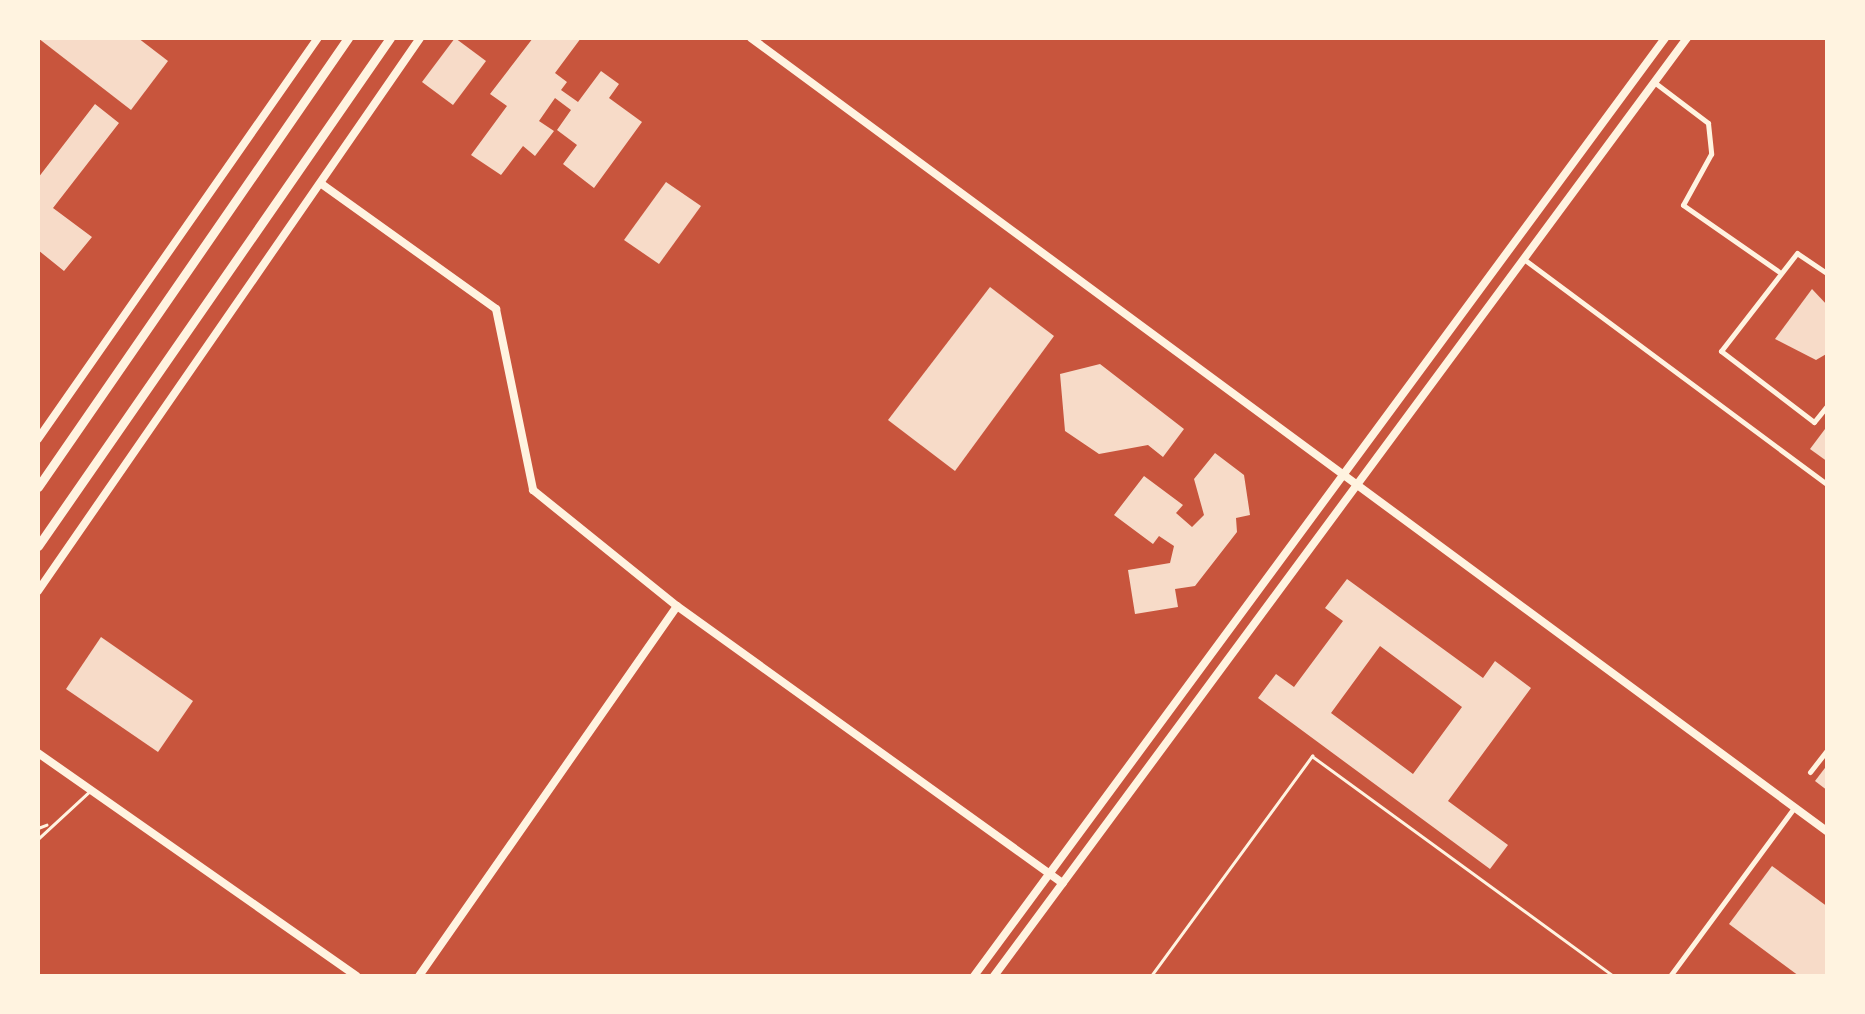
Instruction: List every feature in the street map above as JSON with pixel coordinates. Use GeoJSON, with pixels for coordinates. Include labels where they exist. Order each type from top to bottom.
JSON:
{"type":"FeatureCollection","features":[{"type":"Feature","properties":{"kind":"highway"},"geometry":{"type":"LineString","coordinates":[[38,487],[348,38]]}},
{"type":"Feature","properties":{"kind":"highway"},"geometry":{"type":"LineString","coordinates":[[38,546],[390,38]]}},
{"type":"Feature","properties":{"kind":"street"},"geometry":{"type":"LineString","coordinates":[[38,439],[318,38]]}},
{"type":"Feature","properties":{"kind":"street"},"geometry":{"type":"LineString","coordinates":[[38,592],[323,185],[420,38]]}},
{"type":"Feature","properties":{"kind":"street"},"geometry":{"type":"LineString","coordinates":[[751,38],[1352,488],[1828,832]]}},
{"type":"Feature","properties":{"kind":"street"},"geometry":{"type":"LineString","coordinates":[[974,976],[1665,38]]}},
{"type":"Feature","properties":{"kind":"street"},"geometry":{"type":"LineString","coordinates":[[994,976],[1521,257],[1688,38]]}},
{"type":"Feature","properties":{"kind":"street"},"geometry":{"type":"LineString","coordinates":[[1653,82],[1708,123],[1711,154],[1683,205],[1778,272]]}},
{"type":"Feature","properties":{"kind":"street"},"geometry":{"type":"LineString","coordinates":[[323,185],[496,310],[533,490],[678,606],[1063,883]]}},
{"type":"Feature","properties":{"kind":"street"},"geometry":{"type":"LineString","coordinates":[[1828,274],[1798,253],[1778,272],[1722,351],[1814,422],[1828,406]]}},
{"type":"Feature","properties":{"kind":"street"},"geometry":{"type":"LineString","coordinates":[[1521,257],[1828,485]]}},
{"type":"Feature","properties":{"kind":"street"},"geometry":{"type":"LineString","coordinates":[[419,976],[678,606]]}},
{"type":"Feature","properties":{"kind":"street"},"geometry":{"type":"LineString","coordinates":[[1810,772],[1828,749]]}},
{"type":"Feature","properties":{"kind":"street"},"geometry":{"type":"LineString","coordinates":[[38,753],[357,976]]}},
{"type":"Feature","properties":{"kind":"street"},"geometry":{"type":"LineString","coordinates":[[1670,976],[1794,808]]}},
{"type":"Feature","properties":{"kind":"lane"},"geometry":{"type":"LineString","coordinates":[[1151,976],[1312,756],[1614,976]]}},
{"type":"Feature","properties":{"kind":"lane"},"geometry":{"type":"LineString","coordinates":[[38,839],[48,825],[91,790]]}},
{"type":"Feature","properties":{"kind":"lane"},"geometry":{"type":"LineString","coordinates":[[38,828],[48,825]]}},
{"type":"Feature","properties":{"kind":"building"},"geometry":{"type":"Polygon","coordinates":[[[38,38],[138,38],[168,61],[131,110],[38,38]]]}},
{"type":"Feature","properties":{"kind":"building"},"geometry":{"type":"Polygon","coordinates":[[[455,38],[486,61],[453,105],[422,82],[455,38]]]}},
{"type":"Feature","properties":{"kind":"building"},"geometry":{"type":"Polygon","coordinates":[[[533,38],[581,38],[555,73],[567,82],[561,90],[578,102],[601,71],[619,84],[609,98],[642,122],[594,188],[563,164],[577,145],[557,130],[571,110],[555,98],[539,121],[554,131],[535,156],[523,146],[501,175],[471,155],[507,106],[490,94],[533,38]]]}},
{"type":"Feature","properties":{"kind":"building"},"geometry":{"type":"Polygon","coordinates":[[[95,104],[119,123],[53,208],[92,237],[64,271],[38,250],[38,178],[95,104]]]}},
{"type":"Feature","properties":{"kind":"building"},"geometry":{"type":"Polygon","coordinates":[[[666,182],[701,206],[659,264],[624,240],[666,182]]]}},
{"type":"Feature","properties":{"kind":"building"},"geometry":{"type":"Polygon","coordinates":[[[990,287],[1054,336],[955,471],[888,420],[990,287]]]}},
{"type":"Feature","properties":{"kind":"building"},"geometry":{"type":"Polygon","coordinates":[[[1812,289],[1828,306],[1828,353],[1816,360],[1775,339],[1812,289]]]}},
{"type":"Feature","properties":{"kind":"building"},"geometry":{"type":"Polygon","coordinates":[[[1100,364],[1184,429],[1163,457],[1148,445],[1099,454],[1065,431],[1060,374],[1100,364]]]}},
{"type":"Feature","properties":{"kind":"building"},"geometry":{"type":"Polygon","coordinates":[[[1828,425],[1828,462],[1810,449],[1828,425]]]}},
{"type":"Feature","properties":{"kind":"building"},"geometry":{"type":"Polygon","coordinates":[[[1215,453],[1244,475],[1250,515],[1236,518],[1237,532],[1195,586],[1175,589],[1178,607],[1135,614],[1128,570],[1170,563],[1174,546],[1159,536],[1153,544],[1114,515],[1144,476],[1183,505],[1176,513],[1192,527],[1204,515],[1194,479],[1215,453]]]}},
{"type":"Feature","properties":{"kind":"building"},"geometry":{"type":"Polygon","coordinates":[[[1347,579],[1483,678],[1495,661],[1531,688],[1448,801],[1508,845],[1490,869],[1258,698],[1276,674],[1294,687],[1343,621],[1325,608],[1347,579]],[[1380,646],[1331,713],[1413,774],[1462,707],[1380,646]]]}},
{"type":"Feature","properties":{"kind":"building"},"geometry":{"type":"Polygon","coordinates":[[[101,637],[193,701],[158,752],[66,689],[101,637]]]}},
{"type":"Feature","properties":{"kind":"building"},"geometry":{"type":"Polygon","coordinates":[[[1828,764],[1828,791],[1815,781],[1828,764]]]}},
{"type":"Feature","properties":{"kind":"building"},"geometry":{"type":"Polygon","coordinates":[[[1772,866],[1828,907],[1828,976],[1799,976],[1729,924],[1772,866]]]}}]}
